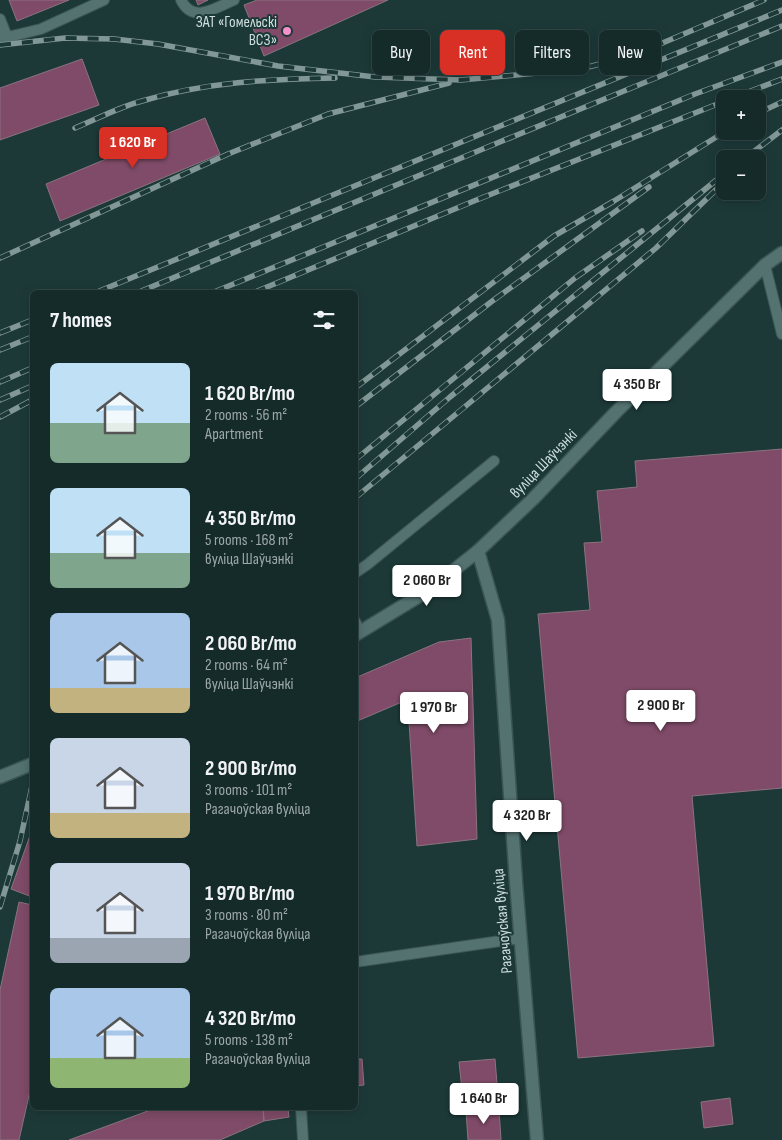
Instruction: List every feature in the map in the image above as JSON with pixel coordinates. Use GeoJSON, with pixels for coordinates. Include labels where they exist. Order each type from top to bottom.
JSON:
{"type":"FeatureCollection","features":[{"type":"Feature","properties":{"kind":"main road","name":"вуліца Шаўчэнкі"},"geometry":{"type":"LineString","coordinates":[[358,628],[430,590],[478,551],[533,499],[616,412],[765,265],[782,253]]}},
{"type":"Feature","properties":{"kind":"main road","name":"Рагачоўская вуліца"},"geometry":{"type":"LineString","coordinates":[[478,551],[498,620],[537,1140]]}},
{"type":"Feature","properties":{"kind":"main road"},"geometry":{"type":"LineString","coordinates":[[0,777],[30,765]]}},
{"type":"Feature","properties":{"kind":"lane"},"geometry":{"type":"LineString","coordinates":[[0,19],[4,38],[47,26],[104,0]]}},
{"type":"Feature","properties":{"kind":"lane"},"geometry":{"type":"LineString","coordinates":[[181,0],[185,8],[197,14],[234,0]]}},
{"type":"Feature","properties":{"kind":"lane"},"geometry":{"type":"LineString","coordinates":[[765,265],[782,334]]}},
{"type":"Feature","properties":{"kind":"lane"},"geometry":{"type":"LineString","coordinates":[[358,571],[494,461]]}},
{"type":"Feature","properties":{"kind":"lane"},"geometry":{"type":"LineString","coordinates":[[358,962],[521,938]]}},
{"type":"Feature","properties":{"kind":"lane"},"geometry":{"type":"LineString","coordinates":[[301,1110],[303,1140]]}},
{"type":"Feature","properties":{"kind":"building"},"geometry":{"type":"Polygon","coordinates":[[[9,0],[69,0],[17,21],[9,0]]]}},
{"type":"Feature","properties":{"kind":"building"},"geometry":{"type":"Polygon","coordinates":[[[196,0],[208,0],[198,5],[196,0]]]}},
{"type":"Feature","properties":{"kind":"building","name":"ЗАТ «Гомельскі ВСЗ»"},"geometry":{"type":"Polygon","coordinates":[[[257,0],[388,0],[264,56],[244,5],[257,0]]]}},
{"type":"Feature","properties":{"kind":"building"},"geometry":{"type":"Polygon","coordinates":[[[82,59],[99,105],[0,140],[0,88],[82,59]]]}},
{"type":"Feature","properties":{"kind":"building"},"geometry":{"type":"Polygon","coordinates":[[[205,118],[220,154],[60,221],[46,184],[205,118]]]}},
{"type":"Feature","properties":{"kind":"building"},"geometry":{"type":"Polygon","coordinates":[[[782,449],[782,788],[692,796],[714,1046],[578,1058],[538,614],[590,610],[584,543],[602,542],[597,491],[637,487],[635,461],[782,449]]]}},
{"type":"Feature","properties":{"kind":"building"},"geometry":{"type":"Polygon","coordinates":[[[471,638],[477,839],[417,846],[409,722],[426,722],[416,696],[358,721],[358,677],[439,642],[471,638]]]}},
{"type":"Feature","properties":{"kind":"building"},"geometry":{"type":"Polygon","coordinates":[[[30,836],[30,896],[11,889],[30,836]]]}},
{"type":"Feature","properties":{"kind":"building"},"geometry":{"type":"Polygon","coordinates":[[[19,902],[30,905],[30,1091],[19,1140],[0,1140],[0,990],[19,902]]]}},
{"type":"Feature","properties":{"kind":"building"},"geometry":{"type":"Polygon","coordinates":[[[358,1059],[362,1059],[364,1085],[358,1086],[358,1059]]]}},
{"type":"Feature","properties":{"kind":"building"},"geometry":{"type":"Polygon","coordinates":[[[495,1059],[498,1096],[463,1099],[459,1062],[495,1059]]]}},
{"type":"Feature","properties":{"kind":"building"},"geometry":{"type":"Polygon","coordinates":[[[730,1098],[733,1124],[704,1128],[701,1102],[730,1098]]]}},
{"type":"Feature","properties":{"kind":"building"},"geometry":{"type":"Polygon","coordinates":[[[499,1109],[501,1140],[468,1140],[466,1111],[499,1109]]]}},
{"type":"Feature","properties":{"kind":"building"},"geometry":{"type":"Polygon","coordinates":[[[151,1110],[263,1110],[264,1121],[220,1140],[69,1140],[151,1110]]]}},
{"type":"Feature","properties":{"kind":"building"},"geometry":{"type":"Polygon","coordinates":[[[263,1110],[288,1110],[289,1117],[264,1121],[263,1110]]]}},
{"type":"Feature","properties":{"kind":"railway"},"geometry":{"type":"LineString","coordinates":[[0,45],[65,38],[114,39],[158,44],[278,66],[375,77],[461,80],[581,69],[653,47],[764,0]]}},
{"type":"Feature","properties":{"kind":"railway"},"geometry":{"type":"LineString","coordinates":[[102,290],[782,10]]}},
{"type":"Feature","properties":{"kind":"railway"},"geometry":{"type":"LineString","coordinates":[[144,290],[782,26]]}},
{"type":"Feature","properties":{"kind":"railway"},"geometry":{"type":"LineString","coordinates":[[219,290],[695,94],[782,62]]}},
{"type":"Feature","properties":{"kind":"railway"},"geometry":{"type":"LineString","coordinates":[[75,128],[133,104],[190,90],[286,79],[335,78]]}},
{"type":"Feature","properties":{"kind":"railway"},"geometry":{"type":"LineString","coordinates":[[753,90],[782,79]]}},
{"type":"Feature","properties":{"kind":"railway"},"geometry":{"type":"LineString","coordinates":[[0,258],[228,154],[328,114],[449,83]]}},
{"type":"Feature","properties":{"kind":"railway"},"geometry":{"type":"LineString","coordinates":[[766,109],[782,102]]}},
{"type":"Feature","properties":{"kind":"railway"},"geometry":{"type":"LineString","coordinates":[[260,290],[474,201],[716,105]]}},
{"type":"Feature","properties":{"kind":"railway"},"geometry":{"type":"LineString","coordinates":[[756,150],[782,130]]}},
{"type":"Feature","properties":{"kind":"railway"},"geometry":{"type":"LineString","coordinates":[[358,386],[554,236],[716,137]]}},
{"type":"Feature","properties":{"kind":"railway"},"geometry":{"type":"LineString","coordinates":[[358,476],[450,397],[716,180]]}},
{"type":"Feature","properties":{"kind":"railway"},"geometry":{"type":"LineString","coordinates":[[358,405],[491,302],[649,187]]}},
{"type":"Feature","properties":{"kind":"railway"},"geometry":{"type":"LineString","coordinates":[[358,496],[656,248],[716,190]]}},
{"type":"Feature","properties":{"kind":"railway"},"geometry":{"type":"LineString","coordinates":[[358,458],[575,278],[642,231]]}},
{"type":"Feature","properties":{"kind":"railway"},"geometry":{"type":"LineString","coordinates":[[0,333],[30,321]]}},
{"type":"Feature","properties":{"kind":"railway"},"geometry":{"type":"LineString","coordinates":[[0,350],[30,338]]}},
{"type":"Feature","properties":{"kind":"railway"},"geometry":{"type":"LineString","coordinates":[[0,382],[30,369]]}},
{"type":"Feature","properties":{"kind":"railway"},"geometry":{"type":"LineString","coordinates":[[0,400],[30,387]]}},
{"type":"Feature","properties":{"kind":"railway"},"geometry":{"type":"LineString","coordinates":[[0,417],[30,401]]}},
{"type":"Feature","properties":{"kind":"railway"},"geometry":{"type":"LineString","coordinates":[[0,907],[20,841],[30,795]]}},
{"type":"Feature","properties":{"kind":"place","name":"ЗАТ «Гомельскі ВСЗ»"},"geometry":{"type":"Point","coordinates":[287,31]}}]}
